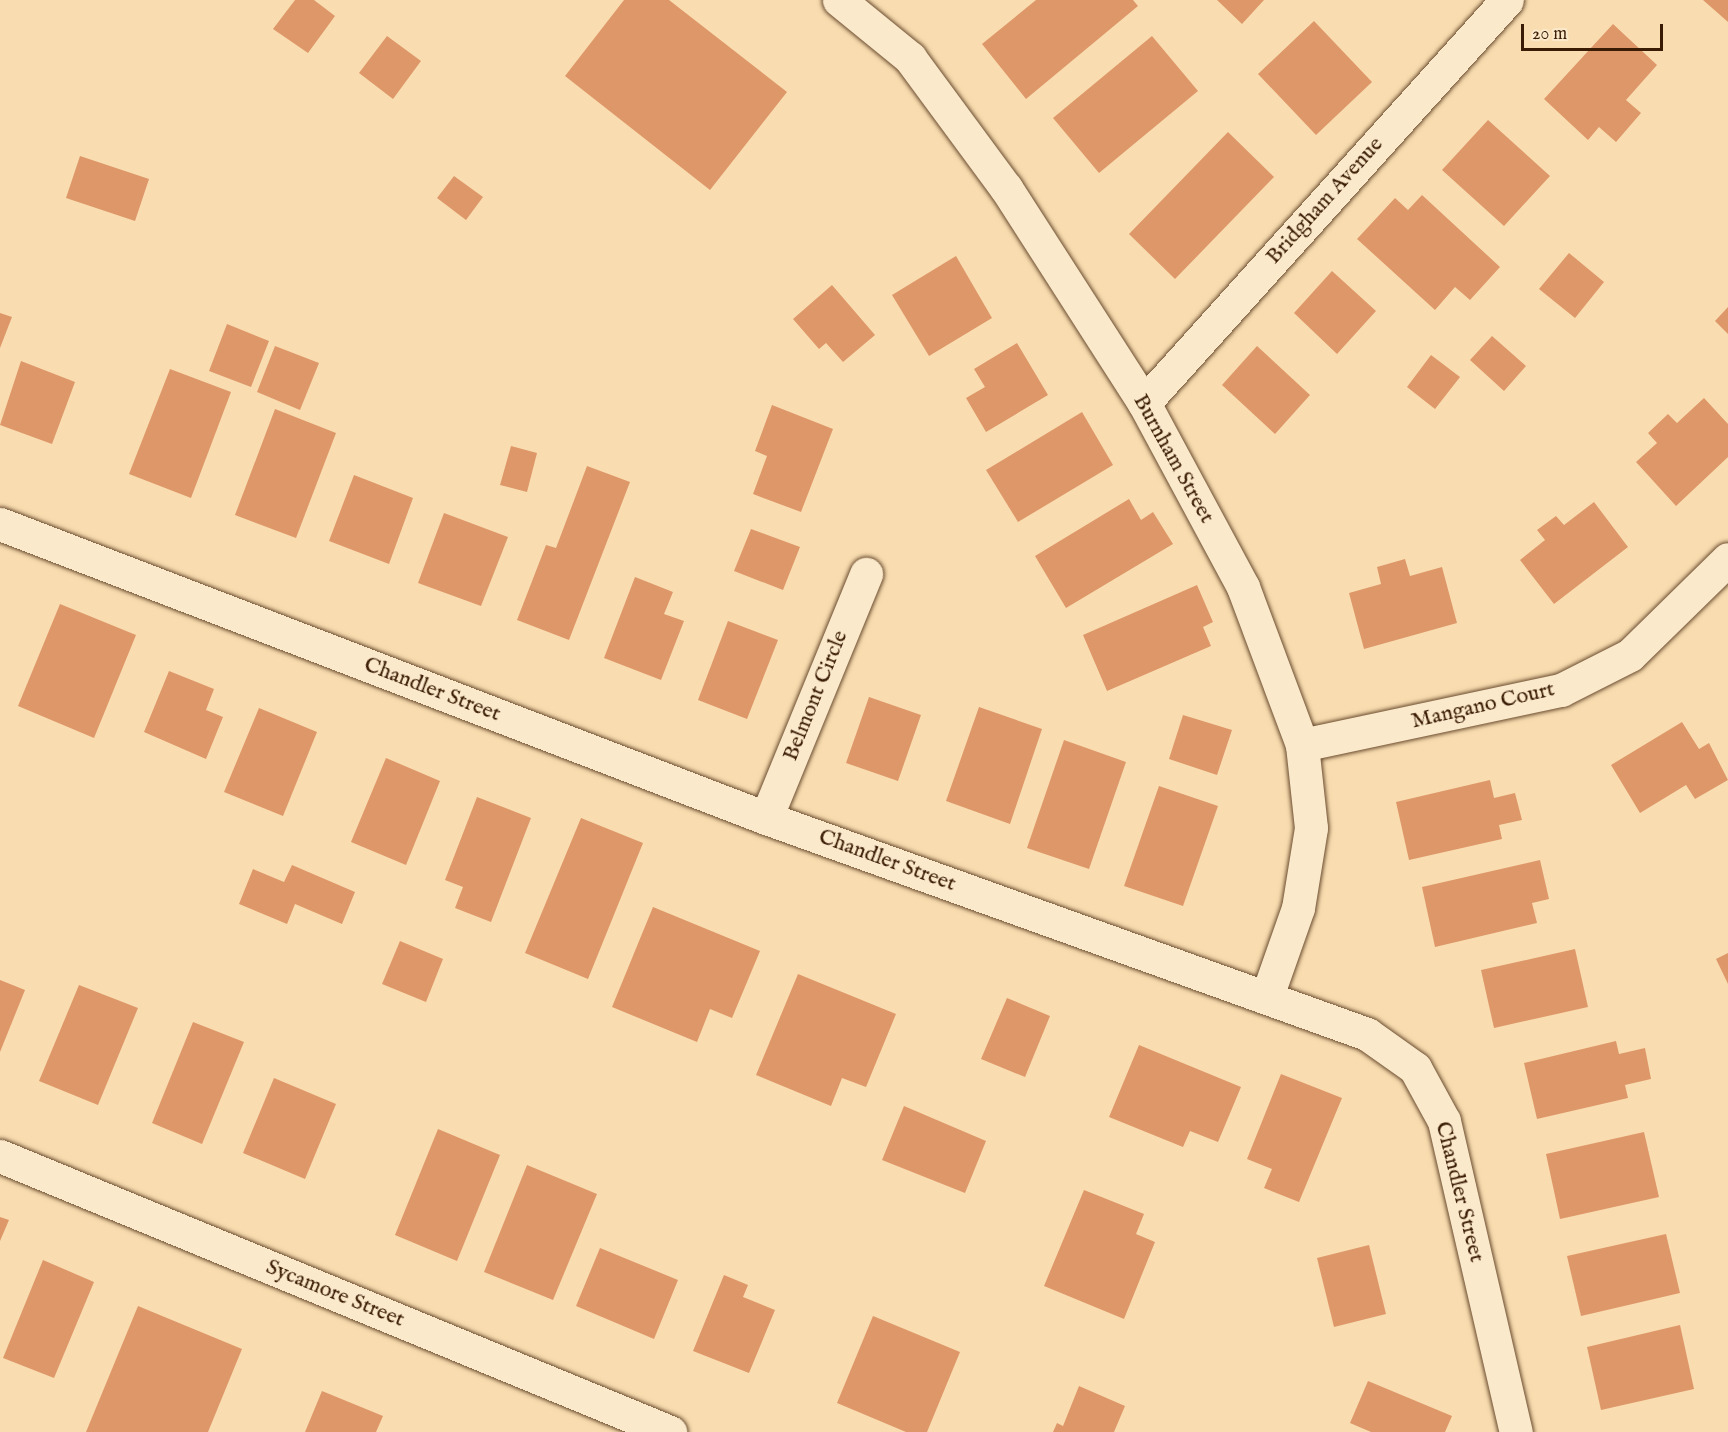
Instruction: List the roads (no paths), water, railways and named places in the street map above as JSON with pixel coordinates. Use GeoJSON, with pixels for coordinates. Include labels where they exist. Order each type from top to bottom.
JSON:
{"type":"FeatureCollection","features":[{"type":"Feature","properties":{"kind":"street","name":"Burnham Street"},"geometry":{"type":"LineString","coordinates":[[839,0],[910,58],[1006,188],[1143,403],[1242,587],[1302,745],[1311,828],[1298,908],[1267,996]]}},
{"type":"Feature","properties":{"kind":"street","name":"Bridgham Avenue"},"geometry":{"type":"LineString","coordinates":[[1143,403],[1507,0]]}},
{"type":"Feature","properties":{"kind":"street","name":"Chandler Street"},"geometry":{"type":"LineString","coordinates":[[0,524],[766,818],[1267,996],[1367,1034],[1415,1068],[1444,1121],[1516,1432]]}},
{"type":"Feature","properties":{"kind":"street","name":"Mangano Court"},"geometry":{"type":"LineString","coordinates":[[1302,745],[1562,690],[1630,655],[1728,559]]}},
{"type":"Feature","properties":{"kind":"street","name":"Belmont Circle"},"geometry":{"type":"LineString","coordinates":[[766,818],[866,574]]}},
{"type":"Feature","properties":{"kind":"street","name":"Sycamore Street"},"geometry":{"type":"LineString","coordinates":[[0,1156],[669,1432]]}}]}
